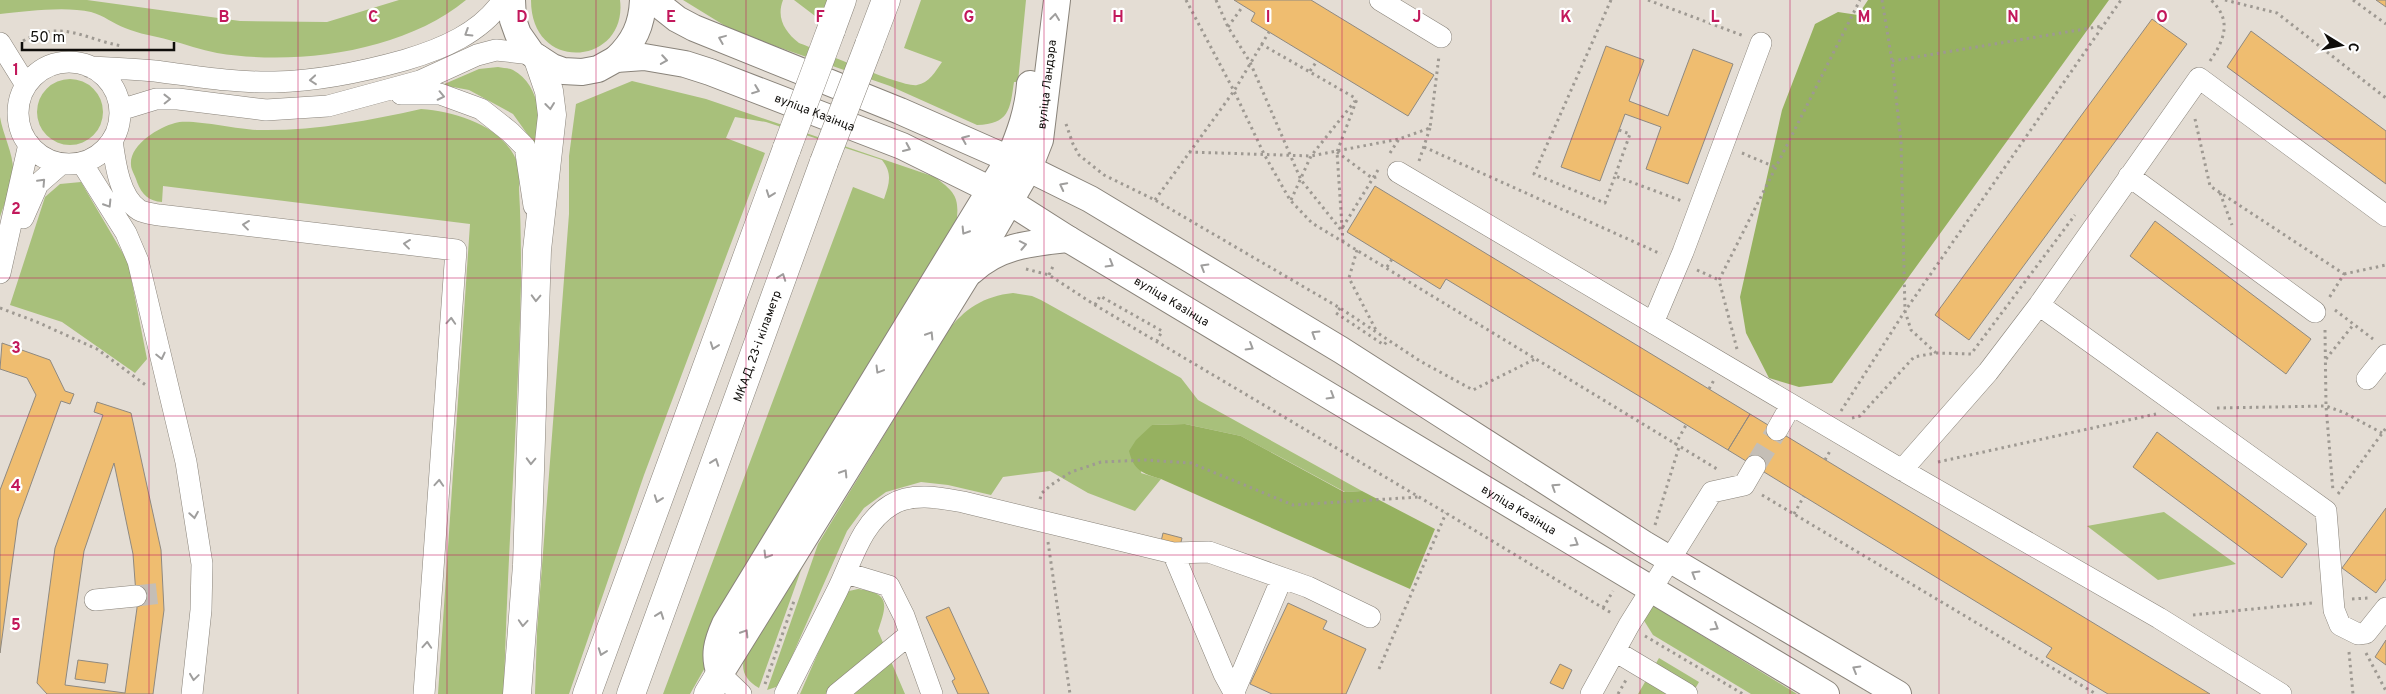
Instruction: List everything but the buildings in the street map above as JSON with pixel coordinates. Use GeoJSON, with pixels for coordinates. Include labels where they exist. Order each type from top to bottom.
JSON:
{"type":"FeatureCollection","features":[{"type":"Feature","properties":{"kind":"highway"},"geometry":{"type":"LineString","coordinates":[[587,694],[842,0]]}},
{"type":"Feature","properties":{"kind":"highway","name":"МКАД, 23-і кіламетр"},"geometry":{"type":"LineString","coordinates":[[632,694],[824,162],[886,0]]}},
{"type":"Feature","properties":{"kind":"highway"},"geometry":{"type":"LineString","coordinates":[[517,694],[527,565],[537,250],[552,115],[548,91],[535,57]]}},
{"type":"Feature","properties":{"kind":"main road","name":"вуліца Казінца"},"geometry":{"type":"LineString","coordinates":[[512,0],[513,20],[518,34],[535,57],[563,71],[582,72],[598,69],[616,59],[644,57],[664,59],[710,72],[902,146],[1000,196],[1068,239],[1826,694]]}},
{"type":"Feature","properties":{"kind":"main road"},"geometry":{"type":"LineString","coordinates":[[616,59],[629,47],[638,31],[643,0]]}},
{"type":"Feature","properties":{"kind":"main road"},"geometry":{"type":"LineString","coordinates":[[653,0],[676,19],[694,28],[900,111],[1019,163],[1090,199],[1246,292],[1671,559],[1898,694]]}},
{"type":"Feature","properties":{"kind":"main road","name":"вуліца Ландэра"},"geometry":{"type":"LineString","coordinates":[[1019,163],[1022,128],[1028,107],[1039,0]]}},
{"type":"Feature","properties":{"kind":"main road","name":"вуліца Ландэра"},"geometry":{"type":"LineString","coordinates":[[1019,163],[1040,140],[1057,0]]}},
{"type":"Feature","properties":{"kind":"main road"},"geometry":{"type":"LineString","coordinates":[[714,684],[966,277],[1000,196],[1019,163]]}},
{"type":"Feature","properties":{"kind":"main road"},"geometry":{"type":"LineString","coordinates":[[714,684],[715,652],[718,639],[726,624],[922,299],[1000,196]]}},
{"type":"Feature","properties":{"kind":"main road"},"geometry":{"type":"LineString","coordinates":[[966,277],[982,262],[1019,245],[1068,239]]}},
{"type":"Feature","properties":{"kind":"lane"},"geometry":{"type":"LineString","coordinates":[[90,66],[105,77],[116,92],[120,110],[118,126],[112,140],[100,154],[82,163],[61,164],[43,157],[28,144],[21,130],[18,115],[20,100],[26,85],[36,74],[62,62],[76,62],[90,66],[236,81],[317,80],[367,71],[425,54],[457,40],[477,28],[497,9],[503,0]]}},
{"type":"Feature","properties":{"kind":"lane"},"geometry":{"type":"LineString","coordinates":[[1380,0],[1441,38]]}},
{"type":"Feature","properties":{"kind":"lane"},"geometry":{"type":"LineString","coordinates":[[1653,323],[1761,43]]}},
{"type":"Feature","properties":{"kind":"lane"},"geometry":{"type":"LineString","coordinates":[[3,47],[26,85]]}},
{"type":"Feature","properties":{"kind":"lane"},"geometry":{"type":"LineString","coordinates":[[120,110],[156,99],[178,99],[266,110],[328,106],[420,82],[478,55],[496,50],[535,57]]}},
{"type":"Feature","properties":{"kind":"lane"},"geometry":{"type":"LineString","coordinates":[[1902,470],[1988,372],[2039,305],[2199,78],[2386,216]]}},
{"type":"Feature","properties":{"kind":"lane"},"geometry":{"type":"LineString","coordinates":[[375,94],[440,94],[481,109],[525,146],[531,179],[537,250]]}},
{"type":"Feature","properties":{"kind":"lane"},"geometry":{"type":"LineString","coordinates":[[112,140],[120,178],[129,199],[140,210],[159,215],[456,250],[424,694]]}},
{"type":"Feature","properties":{"kind":"lane"},"geometry":{"type":"LineString","coordinates":[[0,274],[28,144]]}},
{"type":"Feature","properties":{"kind":"lane"},"geometry":{"type":"LineString","coordinates":[[82,163],[126,233],[138,261],[186,462],[202,572],[200,618],[192,694]]}},
{"type":"Feature","properties":{"kind":"lane"},"geometry":{"type":"LineString","coordinates":[[0,274],[38,184],[61,164]]}},
{"type":"Feature","properties":{"kind":"lane"},"geometry":{"type":"LineString","coordinates":[[1395,167],[1744,377],[2159,618],[2282,694]]}},
{"type":"Feature","properties":{"kind":"lane"},"geometry":{"type":"LineString","coordinates":[[2129,176],[2323,310]]}},
{"type":"Feature","properties":{"kind":"lane"},"geometry":{"type":"LineString","coordinates":[[0,235],[15,209]]}},
{"type":"Feature","properties":{"kind":"lane"},"geometry":{"type":"LineString","coordinates":[[2039,305],[2326,511],[2334,610],[2340,625],[2356,631],[2382,602]]}},
{"type":"Feature","properties":{"kind":"lane"},"geometry":{"type":"LineString","coordinates":[[2367,379],[2386,355]]}},
{"type":"Feature","properties":{"kind":"lane"},"geometry":{"type":"LineString","coordinates":[[1777,430],[1791,404]]}},
{"type":"Feature","properties":{"kind":"lane"},"geometry":{"type":"LineString","coordinates":[[1591,694],[1629,625],[1712,492],[1744,485],[1755,466]]}},
{"type":"Feature","properties":{"kind":"lane"},"geometry":{"type":"LineString","coordinates":[[785,694],[846,573],[857,545],[874,518],[893,504],[902,501],[933,497],[963,502],[1173,553],[1209,552],[1308,587],[1370,617]]}},
{"type":"Feature","properties":{"kind":"lane"},"geometry":{"type":"LineString","coordinates":[[1173,553],[1224,674],[1234,693]]}},
{"type":"Feature","properties":{"kind":"lane"},"geometry":{"type":"LineString","coordinates":[[846,573],[889,586],[910,634],[932,694]]}},
{"type":"Feature","properties":{"kind":"lane"},"geometry":{"type":"LineString","coordinates":[[1234,693],[1282,578]]}},
{"type":"Feature","properties":{"kind":"lane"},"geometry":{"type":"LineString","coordinates":[[95,600],[136,596]]}},
{"type":"Feature","properties":{"kind":"lane"},"geometry":{"type":"LineString","coordinates":[[837,694],[910,634]]}},
{"type":"Feature","properties":{"kind":"lane"},"geometry":{"type":"LineString","coordinates":[[1615,651],[1687,694]]}},
{"type":"Feature","properties":{"kind":"lane"},"geometry":{"type":"LineString","coordinates":[[714,684],[741,694]]}},
{"type":"Feature","properties":{"kind":"path"},"geometry":{"type":"LineString","coordinates":[[1186,0],[1234,90],[1264,154],[1290,200],[1312,223],[1675,445],[2096,694]]}},
{"type":"Feature","properties":{"kind":"path"},"geometry":{"type":"LineString","coordinates":[[1216,0],[1228,27],[1250,62],[1301,180],[1341,230]]}},
{"type":"Feature","properties":{"kind":"path"},"geometry":{"type":"LineString","coordinates":[[1611,0],[1534,174],[1605,203],[1630,134],[1618,130]]}},
{"type":"Feature","properties":{"kind":"path"},"geometry":{"type":"LineString","coordinates":[[1648,0],[1761,43]]}},
{"type":"Feature","properties":{"kind":"path"},"geometry":{"type":"LineString","coordinates":[[1744,377],[1719,280],[1860,0]]}},
{"type":"Feature","properties":{"kind":"path"},"geometry":{"type":"LineString","coordinates":[[1882,0],[1892,61],[1901,142],[1905,311],[1911,330],[1936,353]]}},
{"type":"Feature","properties":{"kind":"path"},"geometry":{"type":"LineString","coordinates":[[2078,211],[1971,354],[1936,353],[1914,357],[1860,416],[1852,418],[1839,415],[1905,311],[2121,0]]}},
{"type":"Feature","properties":{"kind":"path"},"geometry":{"type":"LineString","coordinates":[[2199,78],[2218,49],[2225,27],[2221,10],[2211,0]]}},
{"type":"Feature","properties":{"kind":"path"},"geometry":{"type":"LineString","coordinates":[[2225,0],[2277,14],[2386,98]]}},
{"type":"Feature","properties":{"kind":"path"},"geometry":{"type":"LineString","coordinates":[[2353,0],[2386,24]]}},
{"type":"Feature","properties":{"kind":"path"},"geometry":{"type":"LineString","coordinates":[[1228,27],[1243,6]]}},
{"type":"Feature","properties":{"kind":"path"},"geometry":{"type":"LineString","coordinates":[[1892,61],[2103,26]]}},
{"type":"Feature","properties":{"kind":"path"},"geometry":{"type":"LineString","coordinates":[[3,47],[38,32],[57,30],[78,33],[129,48]]}},
{"type":"Feature","properties":{"kind":"path"},"geometry":{"type":"LineString","coordinates":[[1156,200],[1234,90],[1269,32]]}},
{"type":"Feature","properties":{"kind":"path"},"geometry":{"type":"LineString","coordinates":[[1341,230],[1372,178],[1395,167],[1424,147],[1430,128],[1441,38]]}},
{"type":"Feature","properties":{"kind":"path"},"geometry":{"type":"LineString","coordinates":[[1261,44],[1357,99]]}},
{"type":"Feature","properties":{"kind":"path"},"geometry":{"type":"LineString","coordinates":[[1310,72],[1317,61]]}},
{"type":"Feature","properties":{"kind":"path"},"geometry":{"type":"LineString","coordinates":[[1343,242],[1337,152],[1357,99]]}},
{"type":"Feature","properties":{"kind":"path"},"geometry":{"type":"LineString","coordinates":[[1290,200],[1311,156],[1357,99]]}},
{"type":"Feature","properties":{"kind":"path"},"geometry":{"type":"LineString","coordinates":[[1064,117],[1073,144],[1079,155],[1104,175],[1156,200],[1340,308],[1420,361],[1473,390],[1535,359]]}},
{"type":"Feature","properties":{"kind":"path"},"geometry":{"type":"LineString","coordinates":[[1189,152],[1311,156],[1400,139],[1430,128]]}},
{"type":"Feature","properties":{"kind":"path"},"geometry":{"type":"LineString","coordinates":[[1395,167],[1400,139]]}},
{"type":"Feature","properties":{"kind":"path"},"geometry":{"type":"LineString","coordinates":[[1723,145],[1776,168]]}},
{"type":"Feature","properties":{"kind":"path"},"geometry":{"type":"LineString","coordinates":[[1424,147],[1678,262]]}},
{"type":"Feature","properties":{"kind":"path"},"geometry":{"type":"LineString","coordinates":[[1337,152],[1372,178]]}},
{"type":"Feature","properties":{"kind":"path"},"geometry":{"type":"LineString","coordinates":[[1372,178],[1395,167]]}},
{"type":"Feature","properties":{"kind":"path"},"geometry":{"type":"LineString","coordinates":[[1615,176],[1685,202]]}},
{"type":"Feature","properties":{"kind":"path"},"geometry":{"type":"LineString","coordinates":[[1357,250],[1349,278],[1377,333]]}},
{"type":"Feature","properties":{"kind":"path"},"geometry":{"type":"LineString","coordinates":[[1387,268],[1392,259]]}},
{"type":"Feature","properties":{"kind":"path"},"geometry":{"type":"LineString","coordinates":[[2344,274],[2386,265]]}},
{"type":"Feature","properties":{"kind":"path"},"geometry":{"type":"LineString","coordinates":[[1022,268],[1049,275],[1420,497],[1743,694]]}},
{"type":"Feature","properties":{"kind":"path"},"geometry":{"type":"LineString","coordinates":[[1095,304],[1100,296],[1162,331],[1157,341]]}},
{"type":"Feature","properties":{"kind":"path"},"geometry":{"type":"LineString","coordinates":[[0,308],[37,322],[97,349],[154,391]]}},
{"type":"Feature","properties":{"kind":"path"},"geometry":{"type":"LineString","coordinates":[[1340,308],[1336,313],[1384,345],[1388,340]]}},
{"type":"Feature","properties":{"kind":"path"},"geometry":{"type":"LineString","coordinates":[[2323,310],[2354,324],[2364,332]]}},
{"type":"Feature","properties":{"kind":"path"},"geometry":{"type":"LineString","coordinates":[[2326,360],[2354,324]]}},
{"type":"Feature","properties":{"kind":"path"},"geometry":{"type":"LineString","coordinates":[[1902,470],[2184,408],[2326,406],[2345,413],[2382,433]]}},
{"type":"Feature","properties":{"kind":"path"},"geometry":{"type":"LineString","coordinates":[[1675,445],[1686,425]]}},
{"type":"Feature","properties":{"kind":"path"},"geometry":{"type":"LineString","coordinates":[[2333,501],[2386,428]]}},
{"type":"Feature","properties":{"kind":"path"},"geometry":{"type":"LineString","coordinates":[[1654,530],[1679,447]]}},
{"type":"Feature","properties":{"kind":"path"},"geometry":{"type":"LineString","coordinates":[[1070,694],[1039,520],[1042,493],[1071,472],[1101,462],[1145,460],[1191,463],[1293,506],[1420,497]]}},
{"type":"Feature","properties":{"kind":"path"},"geometry":{"type":"LineString","coordinates":[[1794,514],[1804,496]]}},
{"type":"Feature","properties":{"kind":"path"},"geometry":{"type":"LineString","coordinates":[[1379,669],[1446,513]]}},
{"type":"Feature","properties":{"kind":"path"},"geometry":{"type":"LineString","coordinates":[[763,691],[795,598]]}},
{"type":"Feature","properties":{"kind":"path"},"geometry":{"type":"LineString","coordinates":[[2159,618],[2334,601],[2382,602]]}},
{"type":"Feature","properties":{"kind":"path"},"geometry":{"type":"LineString","coordinates":[[2356,631],[2386,691]]}},
{"type":"Feature","properties":{"kind":"path"},"geometry":{"type":"LineString","coordinates":[[2353,694],[2356,631]]}},
{"type":"Feature","properties":{"kind":"green space"},"geometry":{"type":"Polygon","coordinates":[[[0,0],[87,0],[240,21],[327,22],[399,0],[466,0],[440,18],[412,32],[380,43],[348,51],[280,58],[248,57],[211,52],[136,32],[95,13],[81,10],[46,10],[0,14],[0,0]]]}},
{"type":"Feature","properties":{"kind":"green space"},"geometry":{"type":"Polygon","coordinates":[[[531,0],[620,0],[618,22],[609,38],[595,48],[578,52],[561,50],[546,41],[535,24],[531,0]]]}},
{"type":"Feature","properties":{"kind":"green space"},"geometry":{"type":"Polygon","coordinates":[[[683,0],[783,0],[781,19],[786,29],[799,43],[895,81],[917,85],[928,79],[942,62],[904,48],[921,0],[1026,0],[1018,82],[1014,82],[1006,114],[996,122],[977,125],[890,86],[735,32],[683,0]]]}},
{"type":"Feature","properties":{"kind":"green space"},"geometry":{"type":"Polygon","coordinates":[[[794,0],[831,0],[823,22],[794,0]]]}},
{"type":"Feature","properties":{"kind":"green space"},"geometry":{"type":"Polygon","coordinates":[[[1868,0],[2109,0],[1832,383],[1799,387],[1769,378],[1746,333],[1740,297],[1782,110],[1815,24],[1838,12],[1858,15],[1868,0]]]}},
{"type":"Feature","properties":{"kind":"green space"},"geometry":{"type":"Polygon","coordinates":[[[498,67],[513,70],[523,77],[530,86],[539,108],[543,156],[513,114],[469,90],[442,85],[479,69],[498,67]]]}},
{"type":"Feature","properties":{"kind":"green space"},"geometry":{"type":"Polygon","coordinates":[[[63,79],[77,79],[89,84],[98,93],[103,105],[101,125],[94,136],[77,145],[63,145],[51,140],[42,131],[37,119],[37,105],[42,93],[51,84],[63,79]]]}},
{"type":"Feature","properties":{"kind":"green space"},"geometry":{"type":"Polygon","coordinates":[[[632,81],[706,99],[935,177],[948,187],[955,197],[957,202],[956,225],[690,694],[663,694],[853,187],[884,199],[888,184],[888,170],[882,160],[766,122],[735,117],[726,138],[765,153],[644,475],[569,694],[535,694],[537,631],[569,214],[569,156],[576,104],[632,81]]]}},
{"type":"Feature","properties":{"kind":"green space"},"geometry":{"type":"Polygon","coordinates":[[[421,109],[464,118],[478,123],[491,131],[511,151],[519,170],[521,226],[520,336],[504,694],[438,694],[470,224],[163,186],[162,202],[150,199],[144,194],[131,167],[135,151],[146,138],[161,128],[175,123],[192,122],[259,130],[300,129],[361,121],[421,109]]]}},
{"type":"Feature","properties":{"kind":"green space"},"geometry":{"type":"Polygon","coordinates":[[[0,117],[11,153],[13,175],[0,217],[0,117]]]}},
{"type":"Feature","properties":{"kind":"green space"},"geometry":{"type":"Polygon","coordinates":[[[81,182],[128,262],[147,359],[135,373],[62,322],[10,305],[45,197],[60,184],[81,182]]]}},
{"type":"Feature","properties":{"kind":"green space"},"geometry":{"type":"Polygon","coordinates":[[[1013,293],[1032,296],[1041,300],[1181,378],[1198,400],[1362,491],[1345,492],[1241,436],[1185,424],[1152,425],[1141,473],[1161,479],[1135,511],[1088,493],[1050,471],[1003,477],[991,495],[948,485],[921,482],[886,492],[864,508],[847,531],[782,679],[776,687],[767,690],[818,544],[947,332],[960,317],[976,305],[993,297],[1013,293]]]}},
{"type":"Feature","properties":{"kind":"green space"},"geometry":{"type":"Polygon","coordinates":[[[1185,424],[1241,436],[1344,492],[1362,491],[1435,529],[1410,589],[1144,473],[1136,467],[1129,451],[1136,440],[1152,425],[1185,424]]]}},
{"type":"Feature","properties":{"kind":"green space"},"geometry":{"type":"Polygon","coordinates":[[[2164,512],[2236,564],[2158,580],[2087,526],[2164,512]]]}},
{"type":"Feature","properties":{"kind":"green space"},"geometry":{"type":"Polygon","coordinates":[[[806,556],[759,688],[750,682],[745,674],[743,665],[745,655],[806,556]]]}},
{"type":"Feature","properties":{"kind":"green space"},"geometry":{"type":"Polygon","coordinates":[[[858,589],[877,594],[884,602],[878,631],[905,694],[800,694],[840,603],[849,591],[858,589]]]}},
{"type":"Feature","properties":{"kind":"green space"},"geometry":{"type":"Polygon","coordinates":[[[1652,605],[1797,694],[1751,694],[1653,635],[1643,619],[1652,605]]]}},
{"type":"Feature","properties":{"kind":"green space"},"geometry":{"type":"Polygon","coordinates":[[[1659,658],[1699,682],[1692,694],[1638,694],[1659,658]]]}},
{"type":"Feature","properties":{"kind":"tunnel"},"geometry":{"type":"LineString","coordinates":[[1755,466],[1777,430]]}},
{"type":"Feature","properties":{"kind":"tunnel"},"geometry":{"type":"LineString","coordinates":[[136,596],[163,593]]}}]}
